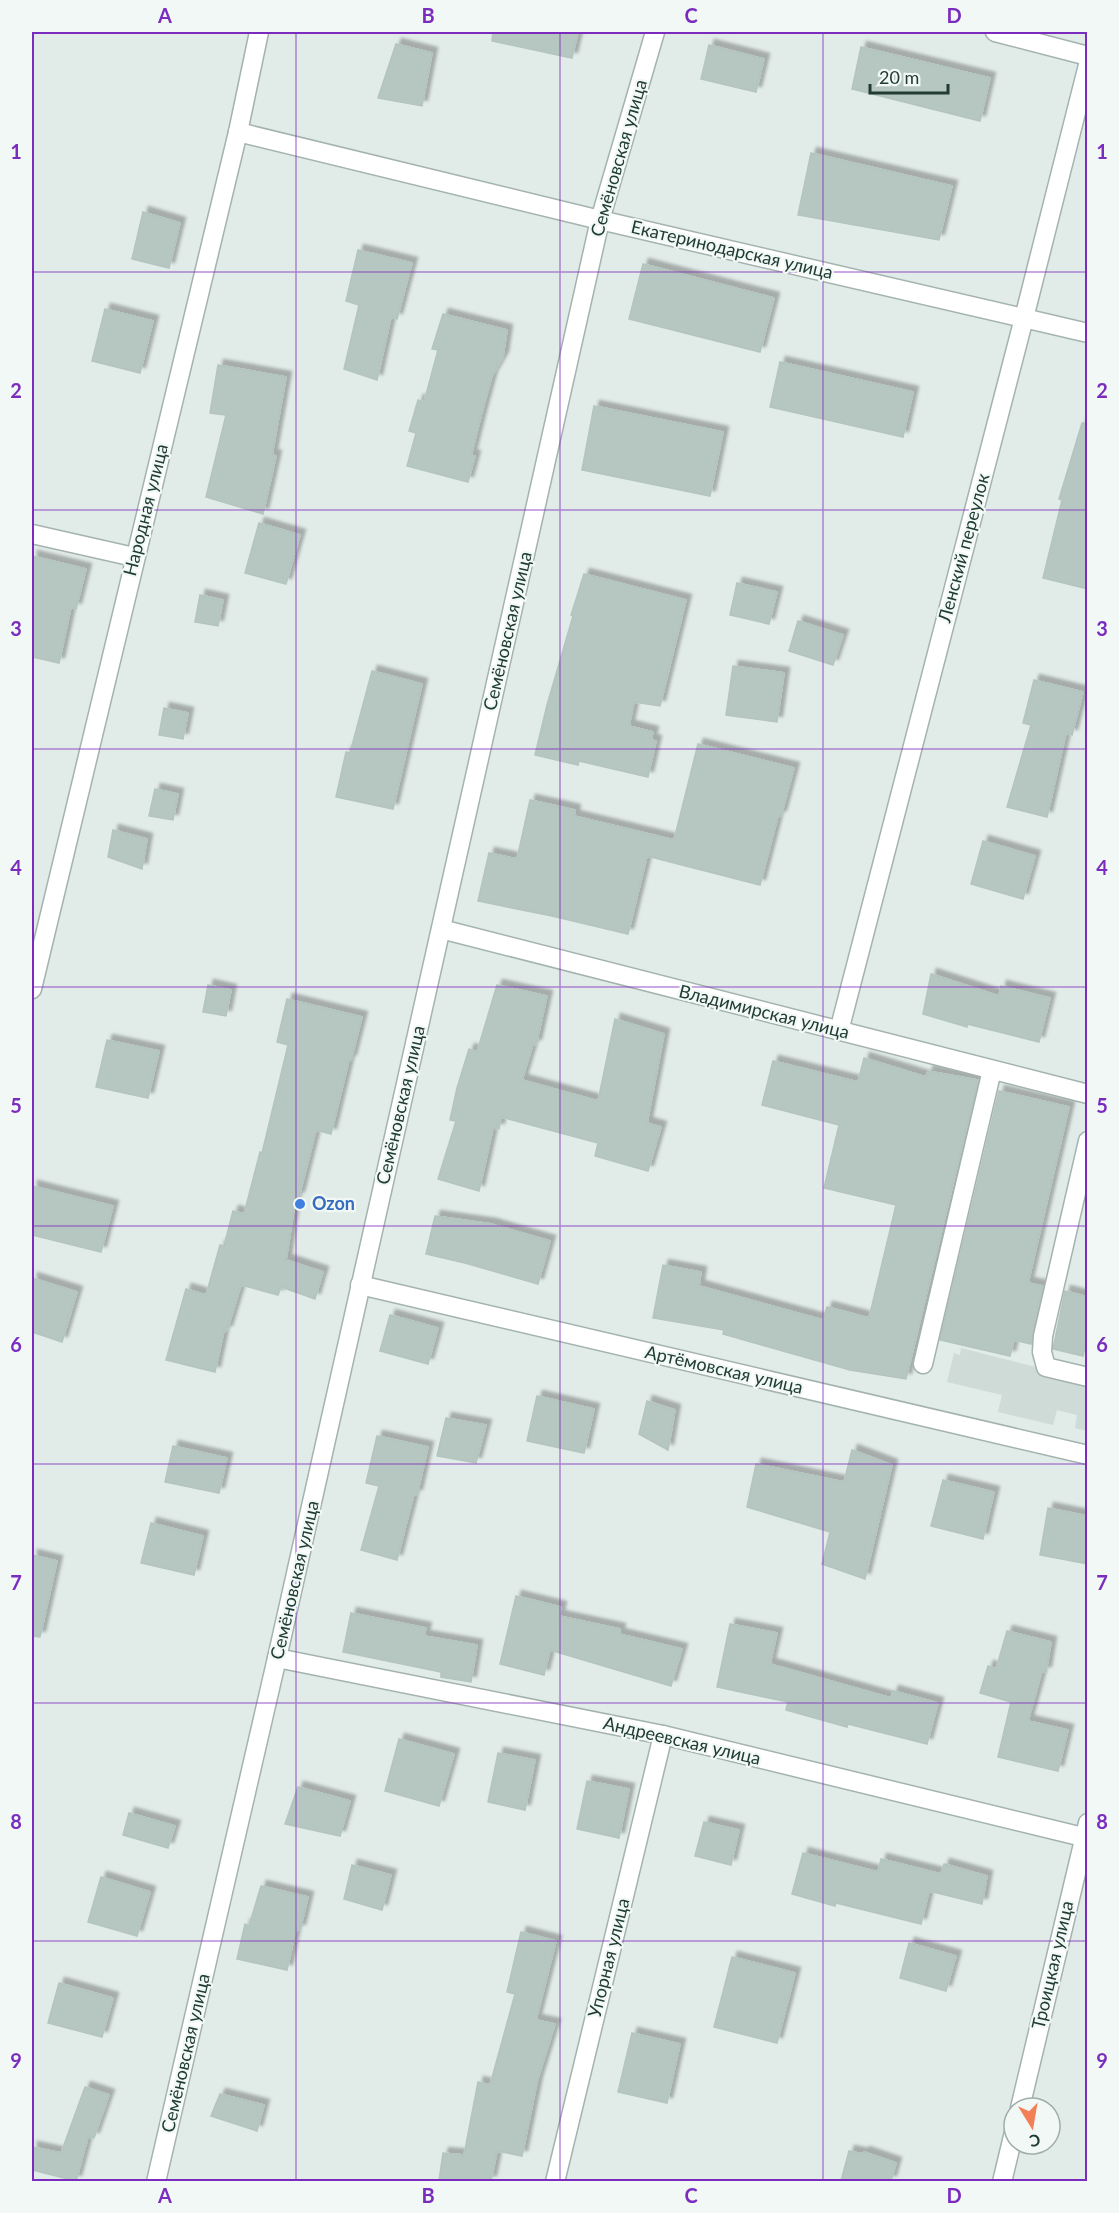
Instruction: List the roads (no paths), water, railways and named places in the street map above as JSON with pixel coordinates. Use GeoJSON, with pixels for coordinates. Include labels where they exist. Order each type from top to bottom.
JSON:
{"type":"FeatureCollection","features":[{"type":"Feature","properties":{"kind":"street","name":"Народная улица"},"geometry":{"type":"LineString","coordinates":[[32,988],[238,132],[259,32]]}},
{"type":"Feature","properties":{"kind":"street","name":"Семёновская улица"},"geometry":{"type":"LineString","coordinates":[[156,2181],[277,1658],[600,220],[655,32]]}},
{"type":"Feature","properties":{"kind":"street"},"geometry":{"type":"LineString","coordinates":[[995,32],[1088,56]]}},
{"type":"Feature","properties":{"kind":"street","name":"Ленский переулок"},"geometry":{"type":"LineString","coordinates":[[839,1031],[1088,65]]}},
{"type":"Feature","properties":{"kind":"street","name":"Екатеринодарская улица"},"geometry":{"type":"LineString","coordinates":[[238,132],[600,220],[1088,333]]}},
{"type":"Feature","properties":{"kind":"street"},"geometry":{"type":"LineString","coordinates":[[32,534],[135,556]]}},
{"type":"Feature","properties":{"kind":"street","name":"Владимирская улица"},"geometry":{"type":"LineString","coordinates":[[441,929],[1088,1094]]}},
{"type":"Feature","properties":{"kind":"street"},"geometry":{"type":"LineString","coordinates":[[923,1364],[992,1070]]}},
{"type":"Feature","properties":{"kind":"street"},"geometry":{"type":"LineString","coordinates":[[1088,1141],[1043,1336],[1042,1352],[1046,1367],[1088,1377]]}},
{"type":"Feature","properties":{"kind":"street","name":"Артёмовская улица"},"geometry":{"type":"LineString","coordinates":[[360,1285],[1088,1455]]}},
{"type":"Feature","properties":{"kind":"street","name":"Андреевская улица"},"geometry":{"type":"LineString","coordinates":[[277,1658],[663,1735],[1085,1830]]}},
{"type":"Feature","properties":{"kind":"street","name":"Упорная улица"},"geometry":{"type":"LineString","coordinates":[[555,2181],[663,1735]]}},
{"type":"Feature","properties":{"kind":"street","name":"Троицкая улица"},"geometry":{"type":"LineString","coordinates":[[1023,2096],[1085,1830]]}},
{"type":"Feature","properties":{"kind":"street"},"geometry":{"type":"LineString","coordinates":[[1002,2181],[1008,2156]]}},
{"type":"Feature","properties":{"kind":"place","name":"Ozon"},"geometry":{"type":"Point","coordinates":[300,1204]}}]}
